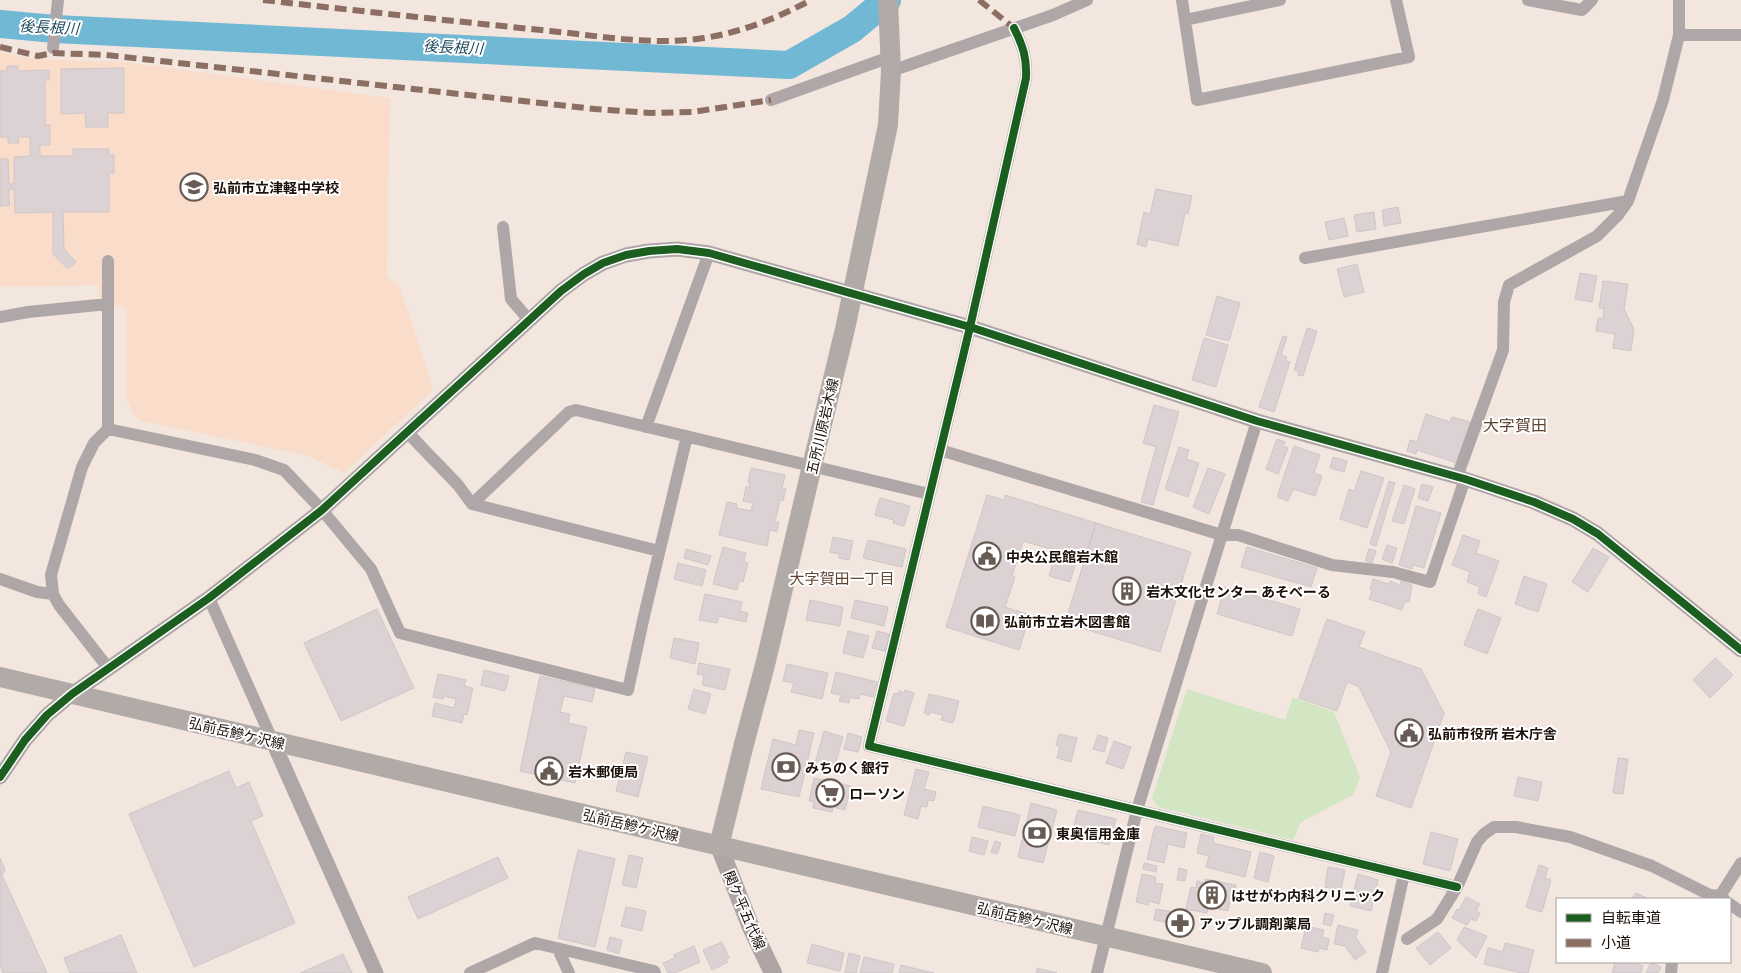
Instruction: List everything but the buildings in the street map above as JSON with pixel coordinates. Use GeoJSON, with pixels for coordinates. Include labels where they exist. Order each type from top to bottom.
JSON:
{"type":"FeatureCollection","features":[{"type":"Feature","properties":{"kind":"main road","name":"五所川原岩木線"},"geometry":{"type":"LineString","coordinates":[[719,846],[766,664],[852,294],[888,125],[890,56],[888,0]]}},
{"type":"Feature","properties":{"kind":"main road","name":"弘前岳鰺ケ沢線"},"geometry":{"type":"LineString","coordinates":[[0,677],[1262,973]]}},
{"type":"Feature","properties":{"kind":"main road","name":"関ケ平五代線"},"geometry":{"type":"LineString","coordinates":[[719,846],[750,925],[773,973]]}},
{"type":"Feature","properties":{"kind":"street"},"geometry":{"type":"LineString","coordinates":[[53,48],[58,0]]}},
{"type":"Feature","properties":{"kind":"street"},"geometry":{"type":"LineString","coordinates":[[771,100],[890,56],[1014,28],[1053,15],[1087,0]]}},
{"type":"Feature","properties":{"kind":"street"},"geometry":{"type":"LineString","coordinates":[[1182,0],[1197,100],[1409,57],[1396,0]]}},
{"type":"Feature","properties":{"kind":"street"},"geometry":{"type":"LineString","coordinates":[[1185,20],[1280,0]]}},
{"type":"Feature","properties":{"kind":"street"},"geometry":{"type":"LineString","coordinates":[[1528,0],[1582,10],[1592,0]]}},
{"type":"Feature","properties":{"kind":"street"},"geometry":{"type":"LineString","coordinates":[[940,450],[1222,536],[1238,536],[1332,565],[1393,572],[1430,582],[1461,478],[1503,350],[1504,302],[1509,285],[1597,236],[1618,216],[1628,201],[1663,100],[1679,35],[1679,0]]}},
{"type":"Feature","properties":{"kind":"street"},"geometry":{"type":"LineString","coordinates":[[1014,28],[1021,42],[1026,60],[1026,78],[970,327],[869,746],[1458,887]]}},
{"type":"Feature","properties":{"kind":"street"},"geometry":{"type":"LineString","coordinates":[[1679,35],[1741,35]]}},
{"type":"Feature","properties":{"kind":"street"},"geometry":{"type":"LineString","coordinates":[[1305,258],[1628,201]]}},
{"type":"Feature","properties":{"kind":"street"},"geometry":{"type":"LineString","coordinates":[[503,227],[511,298],[528,320]]}},
{"type":"Feature","properties":{"kind":"street"},"geometry":{"type":"LineString","coordinates":[[0,777],[25,740],[47,715],[72,694],[209,598],[322,510],[561,291],[603,263],[649,250],[677,249],[709,253],[970,327],[1258,421],[1461,478],[1534,502],[1573,518],[1598,534],[1741,650]]}},
{"type":"Feature","properties":{"kind":"street"},"geometry":{"type":"LineString","coordinates":[[646,427],[709,253]]}},
{"type":"Feature","properties":{"kind":"street"},"geometry":{"type":"LineString","coordinates":[[108,261],[108,429],[94,443],[82,467],[51,575],[53,594],[58,606],[109,669]]}},
{"type":"Feature","properties":{"kind":"street"},"geometry":{"type":"LineString","coordinates":[[0,317],[28,312],[108,304]]}},
{"type":"Feature","properties":{"kind":"street"},"geometry":{"type":"LineString","coordinates":[[472,504],[569,412],[576,410],[929,494]]}},
{"type":"Feature","properties":{"kind":"street"},"geometry":{"type":"LineString","coordinates":[[1097,973],[1137,810],[1258,421]]}},
{"type":"Feature","properties":{"kind":"street"},"geometry":{"type":"LineString","coordinates":[[108,429],[255,460],[284,470],[322,510],[372,569],[400,633],[628,690],[687,436]]}},
{"type":"Feature","properties":{"kind":"street"},"geometry":{"type":"LineString","coordinates":[[407,432],[458,485],[472,504],[659,551]]}},
{"type":"Feature","properties":{"kind":"street"},"geometry":{"type":"LineString","coordinates":[[0,579],[36,592],[53,594]]}},
{"type":"Feature","properties":{"kind":"street"},"geometry":{"type":"LineString","coordinates":[[209,598],[376,973]]}},
{"type":"Feature","properties":{"kind":"street"},"geometry":{"type":"LineString","coordinates":[[1407,939],[1437,919],[1458,887],[1478,842],[1484,834],[1494,827],[1570,837],[1652,866],[1716,898]]}},
{"type":"Feature","properties":{"kind":"street"},"geometry":{"type":"LineString","coordinates":[[1719,898],[1741,863]]}},
{"type":"Feature","properties":{"kind":"street"},"geometry":{"type":"LineString","coordinates":[[1382,973],[1404,874]]}},
{"type":"Feature","properties":{"kind":"street"},"geometry":{"type":"LineString","coordinates":[[470,973],[535,943],[654,971],[655,973]]}},
{"type":"Feature","properties":{"kind":"street"},"geometry":{"type":"LineString","coordinates":[[558,949],[569,973]]}},
{"type":"Feature","properties":{"kind":"shaded area","name":"弘前市立津軽中学校"},"geometry":{"type":"Polygon","coordinates":[[[0,52],[35,59],[125,62],[390,98],[387,277],[398,284],[433,390],[344,473],[309,456],[141,421],[134,414],[126,398],[126,308],[99,300],[98,285],[0,287],[0,52]]]}},
{"type":"Feature","properties":{"kind":"green space"},"geometry":{"type":"Polygon","coordinates":[[[1187,689],[1285,720],[1293,697],[1334,712],[1360,777],[1353,795],[1301,822],[1293,840],[1158,807],[1152,798],[1187,689]]]}},
{"type":"Feature","properties":{"kind":"waterway","name":"後長根川"},"geometry":{"type":"LineString","coordinates":[[0,24],[55,29],[789,65],[852,29],[887,0]]}},
{"type":"Feature","properties":{"kind":"marked path"},"geometry":{"type":"LineString","coordinates":[[263,0],[646,41],[685,40],[732,32],[785,13],[811,0]]}},
{"type":"Feature","properties":{"kind":"marked path"},"geometry":{"type":"LineString","coordinates":[[979,0],[1014,28]]}},
{"type":"Feature","properties":{"kind":"marked path"},"geometry":{"type":"LineString","coordinates":[[0,47],[38,56],[53,53],[106,55],[595,109],[650,113],[692,112],[771,100]]}},
{"type":"Feature","properties":{"kind":"cycle path"},"geometry":{"type":"LineString","coordinates":[[1014,28],[1024,52],[1026,78],[970,327],[869,746],[1457,887]]}},
{"type":"Feature","properties":{"kind":"cycle path"},"geometry":{"type":"LineString","coordinates":[[0,777],[25,740],[47,715],[72,694],[209,598],[322,510],[561,291],[603,263],[626,255],[649,251],[677,249],[709,253],[970,327],[1257,421],[1465,479],[1534,502],[1573,519],[1598,534],[1741,650]]}},
{"type":"Feature","properties":{"kind":"place","name":"弘前市立津軽中学校"},"geometry":{"type":"Point","coordinates":[194,187]}},
{"type":"Feature","properties":{"kind":"place","name":"中央公民館岩木館"},"geometry":{"type":"Point","coordinates":[987,556]}},
{"type":"Feature","properties":{"kind":"place","name":"岩木文化センター あそべーる"},"geometry":{"type":"Point","coordinates":[1127,591]}},
{"type":"Feature","properties":{"kind":"place","name":"弘前市立岩木図書館"},"geometry":{"type":"Point","coordinates":[985,621]}},
{"type":"Feature","properties":{"kind":"place","name":"弘前市役所 岩木庁舎"},"geometry":{"type":"Point","coordinates":[1409,733]}},
{"type":"Feature","properties":{"kind":"place","name":"みちのく銀行"},"geometry":{"type":"Point","coordinates":[786,767]}},
{"type":"Feature","properties":{"kind":"place","name":"岩木郵便局"},"geometry":{"type":"Point","coordinates":[549,771]}},
{"type":"Feature","properties":{"kind":"place","name":"ローソン"},"geometry":{"type":"Point","coordinates":[830,793]}},
{"type":"Feature","properties":{"kind":"place","name":"東奥信用金庫"},"geometry":{"type":"Point","coordinates":[1037,833]}},
{"type":"Feature","properties":{"kind":"place","name":"はせがわ内科クリニック"},"geometry":{"type":"Point","coordinates":[1212,895]}},
{"type":"Feature","properties":{"kind":"place","name":"アップル調剤薬局"},"geometry":{"type":"Point","coordinates":[1180,923]}},
{"type":"Feature","properties":{"kind":"district","name":"大字賀田"},"geometry":{"type":"Point","coordinates":[1515,425]}},
{"type":"Feature","properties":{"kind":"district","name":"大字賀田一丁目"},"geometry":{"type":"Point","coordinates":[842,578]}}]}
